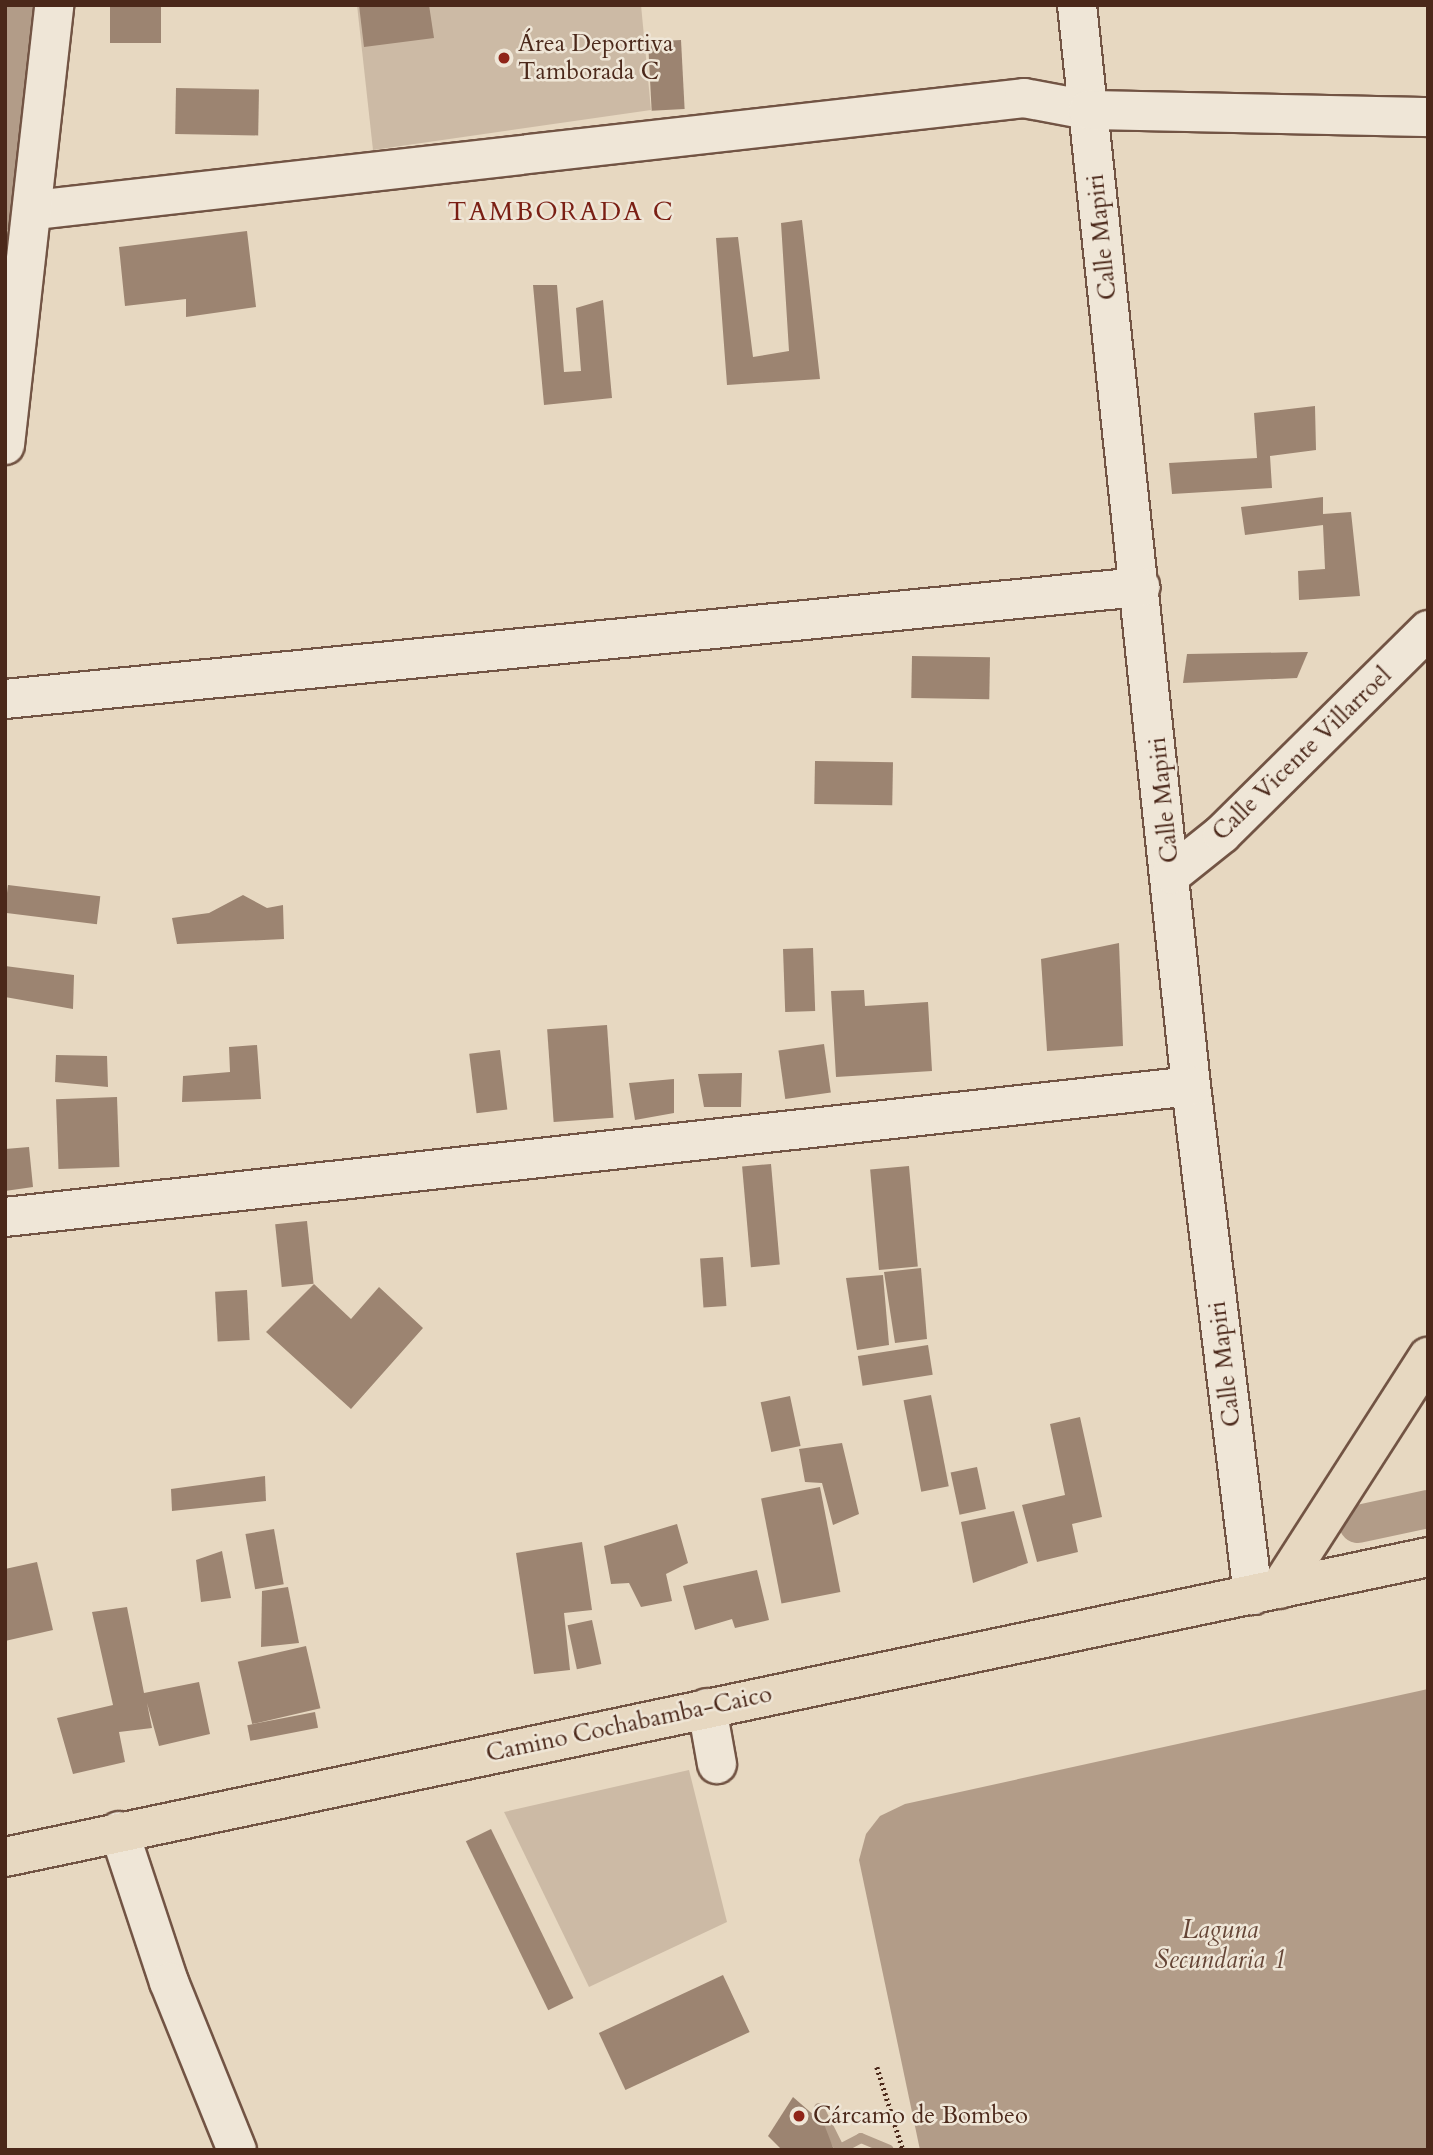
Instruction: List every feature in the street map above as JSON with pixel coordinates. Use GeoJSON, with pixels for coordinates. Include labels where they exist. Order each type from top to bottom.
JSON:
{"type":"FeatureCollection","features":[{"type":"Feature","properties":{"kind":"main road"},"geometry":{"type":"LineString","coordinates":[[1266,1592],[1428,1357]]}},
{"type":"Feature","properties":{"kind":"main road","name":"Camino Cochabamba-Caico"},"geometry":{"type":"LineString","coordinates":[[5,1857],[1428,1557]]}},
{"type":"Feature","properties":{"kind":"street"},"geometry":{"type":"LineString","coordinates":[[5,445],[35,210],[54,5]]}},
{"type":"Feature","properties":{"kind":"street","name":"Calle Mapiri"},"geometry":{"type":"LineString","coordinates":[[1077,5],[1172,874],[1191,1086],[1266,1592]]}},
{"type":"Feature","properties":{"kind":"street"},"geometry":{"type":"LineString","coordinates":[[35,210],[1024,98],[1088,110],[1428,117]]}},
{"type":"Feature","properties":{"kind":"street"},"geometry":{"type":"LineString","coordinates":[[5,699],[1140,587]]}},
{"type":"Feature","properties":{"kind":"street","name":"Calle Vicente Villarroel"},"geometry":{"type":"LineString","coordinates":[[1172,874],[1222,834],[1428,630]]}},
{"type":"Feature","properties":{"kind":"street"},"geometry":{"type":"LineString","coordinates":[[5,1217],[1191,1086]]}},
{"type":"Feature","properties":{"kind":"street"},"geometry":{"type":"LineString","coordinates":[[707,1708],[717,1764]]}},
{"type":"Feature","properties":{"kind":"street"},"geometry":{"type":"LineString","coordinates":[[119,1831],[169,1982],[237,2150]]}},
{"type":"Feature","properties":{"kind":"path"},"geometry":{"type":"LineString","coordinates":[[877,2067],[903,2150]]}},
{"type":"Feature","properties":{"kind":"shaded area","name":"Área Deportiva Tamborada C"},"geometry":{"type":"Polygon","coordinates":[[[357,5],[641,5],[651,110],[373,150],[357,5]]]}},
{"type":"Feature","properties":{"kind":"shaded area"},"geometry":{"type":"Polygon","coordinates":[[[689,1770],[727,1922],[589,1987],[504,1812],[689,1770]]]}},
{"type":"Feature","properties":{"kind":"water","name":"Laguna Secundaria 1"},"geometry":{"type":"Polygon","coordinates":[[[1428,1689],[1428,2150],[920,2150],[859,1860],[866,1834],[880,1816],[905,1804],[1428,1689]]]}},
{"type":"Feature","properties":{"kind":"building"},"geometry":{"type":"Polygon","coordinates":[[[110,5],[161,5],[161,43],[110,43],[110,5]]]}},
{"type":"Feature","properties":{"kind":"building"},"geometry":{"type":"Polygon","coordinates":[[[359,5],[429,5],[434,38],[364,47],[359,5]]]}},
{"type":"Feature","properties":{"kind":"building"},"geometry":{"type":"Polygon","coordinates":[[[681,40],[685,109],[652,111],[648,42],[681,40]]]}},
{"type":"Feature","properties":{"kind":"building"},"geometry":{"type":"Polygon","coordinates":[[[176,88],[259,89],[258,135],[175,134],[176,88]]]}},
{"type":"Feature","properties":{"kind":"building"},"geometry":{"type":"Polygon","coordinates":[[[802,220],[820,379],[727,385],[716,238],[738,237],[753,357],[789,351],[781,223],[802,220]]]}},
{"type":"Feature","properties":{"kind":"building"},"geometry":{"type":"Polygon","coordinates":[[[247,231],[256,307],[186,317],[186,299],[125,306],[119,247],[247,231]]]}},
{"type":"Feature","properties":{"kind":"building"},"geometry":{"type":"Polygon","coordinates":[[[533,285],[557,285],[564,372],[581,371],[576,308],[603,300],[612,398],[544,405],[533,285]]]}},
{"type":"Feature","properties":{"kind":"building"},"geometry":{"type":"Polygon","coordinates":[[[1315,406],[1316,450],[1270,456],[1272,488],[1172,494],[1169,463],[1257,458],[1254,413],[1315,406]]]}},
{"type":"Feature","properties":{"kind":"building"},"geometry":{"type":"Polygon","coordinates":[[[1323,497],[1323,514],[1351,512],[1360,596],[1299,600],[1298,571],[1325,569],[1323,525],[1245,535],[1241,507],[1323,497]]]}},
{"type":"Feature","properties":{"kind":"building"},"geometry":{"type":"Polygon","coordinates":[[[1308,652],[1297,678],[1183,683],[1187,654],[1308,652]]]}},
{"type":"Feature","properties":{"kind":"building"},"geometry":{"type":"Polygon","coordinates":[[[912,656],[990,657],[989,699],[911,698],[912,656]]]}},
{"type":"Feature","properties":{"kind":"building"},"geometry":{"type":"Polygon","coordinates":[[[815,761],[893,762],[892,805],[814,804],[815,761]]]}},
{"type":"Feature","properties":{"kind":"building"},"geometry":{"type":"Polygon","coordinates":[[[8,885],[100,896],[97,924],[5,913],[8,885]]]}},
{"type":"Feature","properties":{"kind":"building"},"geometry":{"type":"Polygon","coordinates":[[[243,895],[267,908],[283,905],[284,939],[177,944],[172,918],[209,913],[243,895]]]}},
{"type":"Feature","properties":{"kind":"building"},"geometry":{"type":"Polygon","coordinates":[[[1119,943],[1123,1046],[1047,1051],[1041,959],[1119,943]]]}},
{"type":"Feature","properties":{"kind":"building"},"geometry":{"type":"Polygon","coordinates":[[[813,948],[815,1011],[785,1012],[783,949],[813,948]]]}},
{"type":"Feature","properties":{"kind":"building"},"geometry":{"type":"Polygon","coordinates":[[[5,966],[74,975],[73,1009],[5,997],[5,966]]]}},
{"type":"Feature","properties":{"kind":"building"},"geometry":{"type":"Polygon","coordinates":[[[864,990],[865,1006],[928,1002],[932,1071],[836,1077],[831,991],[864,990]]]}},
{"type":"Feature","properties":{"kind":"building"},"geometry":{"type":"Polygon","coordinates":[[[607,1025],[613,1118],[554,1122],[547,1029],[607,1025]]]}},
{"type":"Feature","properties":{"kind":"building"},"geometry":{"type":"Polygon","coordinates":[[[824,1044],[831,1093],[785,1099],[778,1050],[824,1044]]]}},
{"type":"Feature","properties":{"kind":"building"},"geometry":{"type":"Polygon","coordinates":[[[257,1045],[261,1099],[182,1102],[183,1076],[230,1072],[229,1047],[257,1045]]]}},
{"type":"Feature","properties":{"kind":"building"},"geometry":{"type":"Polygon","coordinates":[[[500,1050],[507,1110],[477,1113],[469,1054],[500,1050]]]}},
{"type":"Feature","properties":{"kind":"building"},"geometry":{"type":"Polygon","coordinates":[[[56,1055],[107,1056],[108,1087],[55,1082],[56,1055]]]}},
{"type":"Feature","properties":{"kind":"building"},"geometry":{"type":"Polygon","coordinates":[[[742,1073],[741,1107],[704,1107],[698,1074],[742,1073]]]}},
{"type":"Feature","properties":{"kind":"building"},"geometry":{"type":"Polygon","coordinates":[[[674,1079],[674,1113],[635,1120],[629,1083],[674,1079]]]}},
{"type":"Feature","properties":{"kind":"building"},"geometry":{"type":"Polygon","coordinates":[[[117,1097],[119,1167],[58,1169],[56,1099],[117,1097]]]}},
{"type":"Feature","properties":{"kind":"building"},"geometry":{"type":"Polygon","coordinates":[[[29,1147],[33,1187],[5,1191],[5,1149],[29,1147]]]}},
{"type":"Feature","properties":{"kind":"building"},"geometry":{"type":"Polygon","coordinates":[[[771,1164],[780,1265],[751,1267],[742,1167],[771,1164]]]}},
{"type":"Feature","properties":{"kind":"building"},"geometry":{"type":"Polygon","coordinates":[[[909,1166],[918,1267],[879,1270],[870,1169],[909,1166]]]}},
{"type":"Feature","properties":{"kind":"building"},"geometry":{"type":"Polygon","coordinates":[[[307,1221],[314,1284],[282,1287],[275,1224],[307,1221]]]}},
{"type":"Feature","properties":{"kind":"building"},"geometry":{"type":"Polygon","coordinates":[[[723,1257],[726,1306],[703,1307],[700,1259],[723,1257]]]}},
{"type":"Feature","properties":{"kind":"building"},"geometry":{"type":"Polygon","coordinates":[[[921,1268],[927,1339],[895,1343],[884,1272],[921,1268]]]}},
{"type":"Feature","properties":{"kind":"building"},"geometry":{"type":"Polygon","coordinates":[[[883,1275],[889,1345],[857,1350],[846,1278],[883,1275]]]}},
{"type":"Feature","properties":{"kind":"building"},"geometry":{"type":"Polygon","coordinates":[[[314,1284],[351,1319],[379,1287],[423,1328],[351,1409],[266,1332],[314,1284]]]}},
{"type":"Feature","properties":{"kind":"building"},"geometry":{"type":"Polygon","coordinates":[[[247,1290],[250,1340],[218,1342],[215,1292],[247,1290]]]}},
{"type":"Feature","properties":{"kind":"building"},"geometry":{"type":"Polygon","coordinates":[[[928,1345],[933,1375],[863,1386],[858,1356],[928,1345]]]}},
{"type":"Feature","properties":{"kind":"building"},"geometry":{"type":"Polygon","coordinates":[[[931,1395],[949,1486],[921,1492],[904,1400],[931,1395]]]}},
{"type":"Feature","properties":{"kind":"building"},"geometry":{"type":"Polygon","coordinates":[[[790,1396],[801,1446],[771,1452],[761,1402],[790,1396]]]}},
{"type":"Feature","properties":{"kind":"building"},"geometry":{"type":"Polygon","coordinates":[[[1080,1417],[1102,1517],[1072,1524],[1078,1552],[1037,1562],[1022,1505],[1065,1495],[1050,1424],[1080,1417]]]}},
{"type":"Feature","properties":{"kind":"building"},"geometry":{"type":"Polygon","coordinates":[[[842,1443],[859,1514],[833,1525],[822,1483],[805,1482],[799,1449],[842,1443]]]}},
{"type":"Feature","properties":{"kind":"building"},"geometry":{"type":"Polygon","coordinates":[[[977,1467],[986,1509],[960,1515],[951,1473],[977,1467]]]}},
{"type":"Feature","properties":{"kind":"building"},"geometry":{"type":"Polygon","coordinates":[[[265,1476],[266,1501],[172,1511],[171,1489],[265,1476]]]}},
{"type":"Feature","properties":{"kind":"building"},"geometry":{"type":"Polygon","coordinates":[[[820,1487],[840,1592],[782,1603],[761,1498],[820,1487]]]}},
{"type":"Feature","properties":{"kind":"building"},"geometry":{"type":"Polygon","coordinates":[[[1014,1511],[1028,1563],[973,1583],[961,1522],[1014,1511]]]}},
{"type":"Feature","properties":{"kind":"building"},"geometry":{"type":"Polygon","coordinates":[[[677,1524],[688,1563],[666,1574],[672,1601],[641,1607],[629,1583],[611,1584],[604,1546],[677,1524]]]}},
{"type":"Feature","properties":{"kind":"building"},"geometry":{"type":"Polygon","coordinates":[[[274,1529],[284,1584],[255,1589],[245,1534],[274,1529]]]}},
{"type":"Feature","properties":{"kind":"building"},"geometry":{"type":"Polygon","coordinates":[[[582,1542],[592,1610],[564,1613],[570,1670],[534,1674],[516,1553],[582,1542]]]}},
{"type":"Feature","properties":{"kind":"building"},"geometry":{"type":"Polygon","coordinates":[[[222,1551],[231,1598],[201,1602],[196,1560],[222,1551]]]}},
{"type":"Feature","properties":{"kind":"building"},"geometry":{"type":"Polygon","coordinates":[[[37,1562],[53,1630],[5,1641],[5,1569],[37,1562]]]}},
{"type":"Feature","properties":{"kind":"building"},"geometry":{"type":"Polygon","coordinates":[[[757,1570],[769,1620],[735,1628],[732,1619],[695,1630],[683,1586],[757,1570]]]}},
{"type":"Feature","properties":{"kind":"building"},"geometry":{"type":"Polygon","coordinates":[[[288,1587],[299,1643],[261,1647],[262,1591],[288,1587]]]}},
{"type":"Feature","properties":{"kind":"building"},"geometry":{"type":"Polygon","coordinates":[[[127,1607],[144,1693],[199,1682],[210,1734],[159,1746],[147,1703],[152,1728],[119,1732],[125,1762],[73,1774],[57,1718],[113,1705],[92,1612],[127,1607]]]}},
{"type":"Feature","properties":{"kind":"building"},"geometry":{"type":"Polygon","coordinates":[[[592,1620],[601,1664],[577,1669],[568,1625],[592,1620]]]}},
{"type":"Feature","properties":{"kind":"building"},"geometry":{"type":"Polygon","coordinates":[[[306,1646],[320,1708],[252,1724],[238,1662],[306,1646]]]}},
{"type":"Feature","properties":{"kind":"building"},"geometry":{"type":"Polygon","coordinates":[[[315,1712],[318,1728],[250,1741],[247,1725],[315,1712]]]}},
{"type":"Feature","properties":{"kind":"building"},"geometry":{"type":"Polygon","coordinates":[[[491,1829],[573,1998],[548,2010],[466,1841],[491,1829]]]}},
{"type":"Feature","properties":{"kind":"building"},"geometry":{"type":"Polygon","coordinates":[[[723,1975],[750,2032],[625,2090],[599,2033],[723,1975]]]}},
{"type":"Feature","properties":{"kind":"building","name":"Cárcamo de Bombeo"},"geometry":{"type":"Polygon","coordinates":[[[793,2097],[824,2124],[834,2150],[782,2150],[768,2136],[793,2097]]]}},
{"type":"Feature","properties":{"kind":"waterway"},"geometry":{"type":"LineString","coordinates":[[5,211],[26,5]]}},
{"type":"Feature","properties":{"kind":"waterway"},"geometry":{"type":"LineString","coordinates":[[1358,1524],[1428,1509]]}},
{"type":"Feature","properties":{"kind":"waterway"},"geometry":{"type":"LineString","coordinates":[[819,2108],[840,2150]]}},
{"type":"Feature","properties":{"kind":"waterway"},"geometry":{"type":"LineString","coordinates":[[844,2147],[861,2138],[889,2150]]}},
{"type":"Feature","properties":{"kind":"place","name":"Área Deportiva Tamborada C"},"geometry":{"type":"Point","coordinates":[504,58]}},
{"type":"Feature","properties":{"kind":"place","name":"Cárcamo de Bombeo"},"geometry":{"type":"Point","coordinates":[799,2116]}},
{"type":"Feature","properties":{"kind":"district","name":"TAMBORADA C"},"geometry":{"type":"Point","coordinates":[561,212]}}]}
